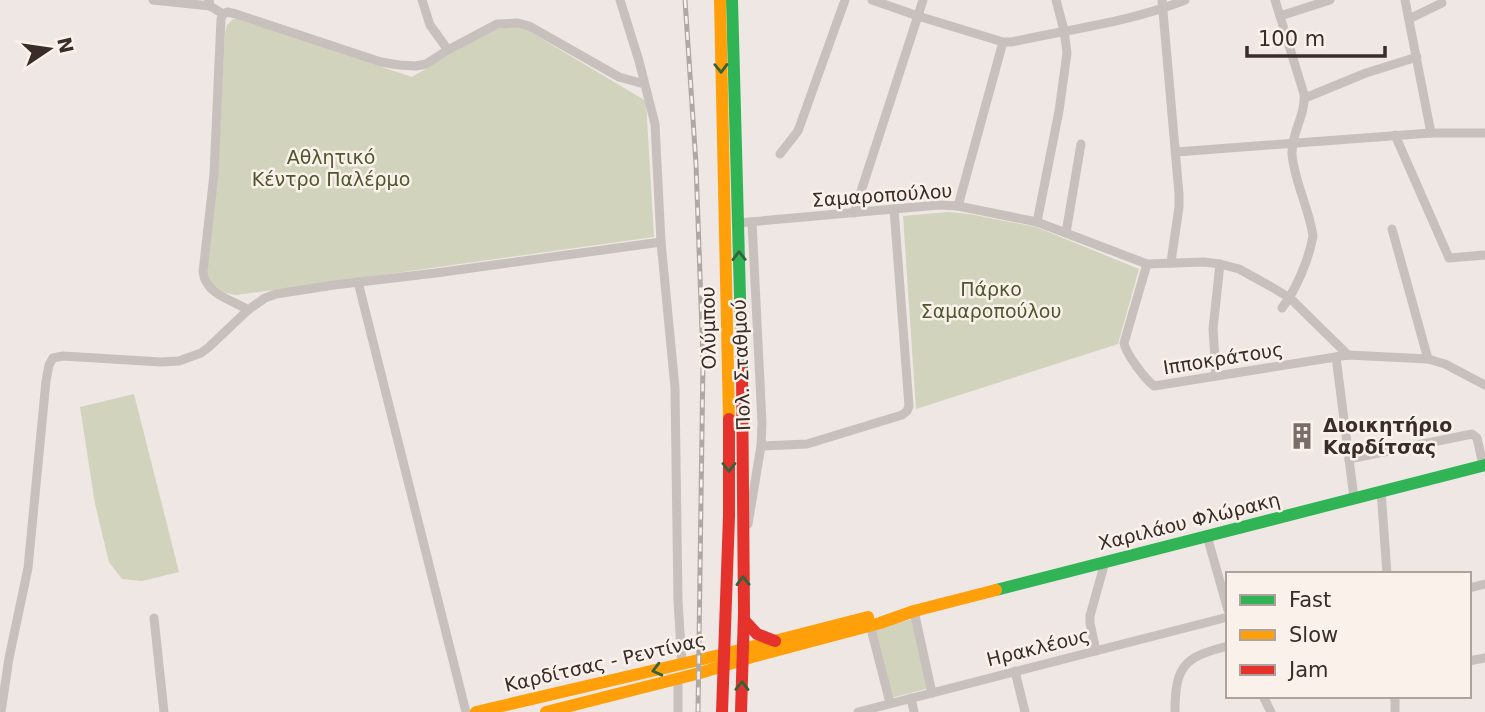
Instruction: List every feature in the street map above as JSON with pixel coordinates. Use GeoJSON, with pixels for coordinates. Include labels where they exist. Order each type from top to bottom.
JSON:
{"type":"FeatureCollection","features":[{"type":"Feature","properties":{"kind":"main road","name":"Ολύμπου"},"geometry":{"type":"LineString","coordinates":[[720,0],[729,438],[722,712]]}},
{"type":"Feature","properties":{"kind":"main road","name":"Ολύμπου"},"geometry":{"type":"LineString","coordinates":[[732,0],[744,429],[741,712]]}},
{"type":"Feature","properties":{"kind":"main road","name":"Χαριλάου Φλώρακη"},"geometry":{"type":"LineString","coordinates":[[742,655],[870,625],[909,612],[1484,465]]}},
{"type":"Feature","properties":{"kind":"main road","name":"Χαριλάου Φλώρακη"},"geometry":{"type":"LineString","coordinates":[[742,655],[775,641],[879,614],[909,612]]}},
{"type":"Feature","properties":{"kind":"main road"},"geometry":{"type":"LineString","coordinates":[[744,620],[756,635],[775,641]]}},
{"type":"Feature","properties":{"kind":"main road","name":"Καρδίτσας - Ρεντίνας"},"geometry":{"type":"LineString","coordinates":[[546,712],[678,678],[742,655]]}},
{"type":"Feature","properties":{"kind":"main road","name":"Καρδίτσας - Ρεντίνας"},"geometry":{"type":"LineString","coordinates":[[476,712],[532,706],[682,664],[723,660]]}},
{"type":"Feature","properties":{"kind":"street"},"geometry":{"type":"LineString","coordinates":[[153,0],[209,3],[223,14]]}},
{"type":"Feature","properties":{"kind":"street"},"geometry":{"type":"LineString","coordinates":[[422,0],[430,25],[448,50]]}},
{"type":"Feature","properties":{"kind":"street"},"geometry":{"type":"LineString","coordinates":[[620,0],[655,124],[675,388],[678,601],[682,664]]}},
{"type":"Feature","properties":{"kind":"street"},"geometry":{"type":"LineString","coordinates":[[780,154],[798,131],[845,0]]}},
{"type":"Feature","properties":{"kind":"street"},"geometry":{"type":"LineString","coordinates":[[872,0],[1003,42],[1185,0]]}},
{"type":"Feature","properties":{"kind":"street"},"geometry":{"type":"LineString","coordinates":[[854,213],[923,0]]}},
{"type":"Feature","properties":{"kind":"street"},"geometry":{"type":"LineString","coordinates":[[1037,222],[1067,53],[1056,0]]}},
{"type":"Feature","properties":{"kind":"street"},"geometry":{"type":"LineString","coordinates":[[1275,0],[1305,98],[1292,157],[1313,236],[1311,249],[1290,298],[1282,308]]}},
{"type":"Feature","properties":{"kind":"street"},"geometry":{"type":"LineString","coordinates":[[1280,16],[1330,0]]}},
{"type":"Feature","properties":{"kind":"street"},"geometry":{"type":"LineString","coordinates":[[1405,0],[1431,133]]}},
{"type":"Feature","properties":{"kind":"street"},"geometry":{"type":"LineString","coordinates":[[1409,19],[1442,3]]}},
{"type":"Feature","properties":{"kind":"street"},"geometry":{"type":"LineString","coordinates":[[1162,5],[1179,200],[1171,262]]}},
{"type":"Feature","properties":{"kind":"street"},"geometry":{"type":"LineString","coordinates":[[223,14],[236,13],[381,62],[416,66],[426,64],[496,24],[518,23],[529,26],[620,77],[644,85]]}},
{"type":"Feature","properties":{"kind":"street"},"geometry":{"type":"LineString","coordinates":[[223,14],[215,174],[203,272],[205,282],[211,290],[248,310]]}},
{"type":"Feature","properties":{"kind":"street"},"geometry":{"type":"LineString","coordinates":[[958,206],[1003,42]]}},
{"type":"Feature","properties":{"kind":"street"},"geometry":{"type":"LineString","coordinates":[[1305,98],[1366,73],[1416,57]]}},
{"type":"Feature","properties":{"kind":"street"},"geometry":{"type":"LineString","coordinates":[[1176,152],[1395,135],[1485,133]]}},
{"type":"Feature","properties":{"kind":"street"},"geometry":{"type":"LineString","coordinates":[[1395,135],[1449,258],[1485,255]]}},
{"type":"Feature","properties":{"kind":"street"},"geometry":{"type":"LineString","coordinates":[[1066,233],[1081,144]]}},
{"type":"Feature","properties":{"kind":"street","name":"Σαμαροπούλου"},"geometry":{"type":"LineString","coordinates":[[738,223],[927,205],[958,206],[1037,222],[1147,264],[1191,261],[1220,264],[1245,272],[1290,298],[1348,355]]}},
{"type":"Feature","properties":{"kind":"street","name":"Πολ. Σταθμού"},"geometry":{"type":"LineString","coordinates":[[752,222],[761,446],[807,444],[902,415],[909,406],[894,209]]}},
{"type":"Feature","properties":{"kind":"street"},"geometry":{"type":"LineString","coordinates":[[1392,229],[1429,359]]}},
{"type":"Feature","properties":{"kind":"street"},"geometry":{"type":"LineString","coordinates":[[1,712],[28,568],[46,381],[51,360],[55,357],[179,361],[209,348],[248,310],[276,294],[662,242]]}},
{"type":"Feature","properties":{"kind":"street","name":"Ιπποκράτους"},"geometry":{"type":"LineString","coordinates":[[1147,264],[1124,342],[1125,349],[1154,386],[1348,355]]}},
{"type":"Feature","properties":{"kind":"street"},"geometry":{"type":"LineString","coordinates":[[1216,376],[1213,328],[1220,264]]}},
{"type":"Feature","properties":{"kind":"street"},"geometry":{"type":"LineString","coordinates":[[358,282],[466,712]]}},
{"type":"Feature","properties":{"kind":"street"},"geometry":{"type":"LineString","coordinates":[[1348,355],[1429,359],[1445,364],[1485,385]]}},
{"type":"Feature","properties":{"kind":"street"},"geometry":{"type":"LineString","coordinates":[[1336,357],[1354,498]]}},
{"type":"Feature","properties":{"kind":"street"},"geometry":{"type":"LineString","coordinates":[[1349,459],[1472,434],[1478,438],[1484,465]]}},
{"type":"Feature","properties":{"kind":"street"},"geometry":{"type":"LineString","coordinates":[[743,544],[751,513],[761,446]]}},
{"type":"Feature","properties":{"kind":"street"},"geometry":{"type":"LineString","coordinates":[[1381,491],[1387,572]]}},
{"type":"Feature","properties":{"kind":"street"},"geometry":{"type":"LineString","coordinates":[[1208,536],[1226,603]]}},
{"type":"Feature","properties":{"kind":"street"},"geometry":{"type":"LineString","coordinates":[[1096,651],[1090,616],[1105,562]]}},
{"type":"Feature","properties":{"kind":"street"},"geometry":{"type":"LineString","coordinates":[[909,612],[932,692]]}},
{"type":"Feature","properties":{"kind":"street"},"geometry":{"type":"LineString","coordinates":[[154,618],[164,712]]}},
{"type":"Feature","properties":{"kind":"street","name":"Ηρακλέους"},"geometry":{"type":"LineString","coordinates":[[858,712],[1226,618]]}},
{"type":"Feature","properties":{"kind":"street"},"geometry":{"type":"LineString","coordinates":[[870,625],[890,703]]}},
{"type":"Feature","properties":{"kind":"street"},"geometry":{"type":"LineString","coordinates":[[1175,712],[1176,687],[1186,665],[1202,653],[1226,647]]}},
{"type":"Feature","properties":{"kind":"street"},"geometry":{"type":"LineString","coordinates":[[1015,671],[1025,712]]}},
{"type":"Feature","properties":{"kind":"street"},"geometry":{"type":"LineString","coordinates":[[678,678],[678,712]]}},
{"type":"Feature","properties":{"kind":"street"},"geometry":{"type":"LineString","coordinates":[[911,698],[914,712]]}},
{"type":"Feature","properties":{"kind":"green space","name":"Αθλητικό Κέντρο Παλέρμο"},"geometry":{"type":"Polygon","coordinates":[[[233,19],[412,77],[492,29],[522,27],[646,101],[654,237],[237,295],[219,290],[207,277],[206,265],[217,185],[225,34],[227,25],[233,19]]]}},
{"type":"Feature","properties":{"kind":"green space","name":"Πάρκο Σαμαροπούλου"},"geometry":{"type":"Polygon","coordinates":[[[948,212],[1036,227],[1139,269],[1118,344],[916,409],[903,216],[948,212]]]}},
{"type":"Feature","properties":{"kind":"green space"},"geometry":{"type":"Polygon","coordinates":[[[134,394],[179,572],[142,581],[122,579],[109,562],[95,504],[80,407],[134,394]]]}},
{"type":"Feature","properties":{"kind":"green space"},"geometry":{"type":"Polygon","coordinates":[[[913,619],[929,688],[891,698],[874,629],[913,619]]]}},
{"type":"Feature","properties":{"kind":"railway"},"geometry":{"type":"LineString","coordinates":[[685,0],[696,164],[703,360],[698,712]]}},
{"type":"Feature","properties":{"kind":"traffic: fast"},"geometry":{"type":"LineString","coordinates":[[732,0],[742,372]]}},
{"type":"Feature","properties":{"kind":"traffic: fast"},"geometry":{"type":"LineString","coordinates":[[996,590],[1485,465]]}},
{"type":"Feature","properties":{"kind":"traffic: slow"},"geometry":{"type":"LineString","coordinates":[[720,0],[729,419]]}},
{"type":"Feature","properties":{"kind":"traffic: slow"},"geometry":{"type":"LineString","coordinates":[[546,712],[700,673],[996,590]]}},
{"type":"Feature","properties":{"kind":"traffic: slow"},"geometry":{"type":"LineString","coordinates":[[476,712],[868,617]]}},
{"type":"Feature","properties":{"kind":"traffic: jam"},"geometry":{"type":"LineString","coordinates":[[741,712],[744,613],[742,372]]}},
{"type":"Feature","properties":{"kind":"traffic: jam"},"geometry":{"type":"LineString","coordinates":[[722,712],[729,516],[729,419]]}},
{"type":"Feature","properties":{"kind":"traffic: jam"},"geometry":{"type":"LineString","coordinates":[[744,620],[757,634],[775,641]]}},
{"type":"Feature","properties":{"kind":"place","name":"Διοικητήριο Καρδίτσας"},"geometry":{"type":"Point","coordinates":[1302,436]}}]}
